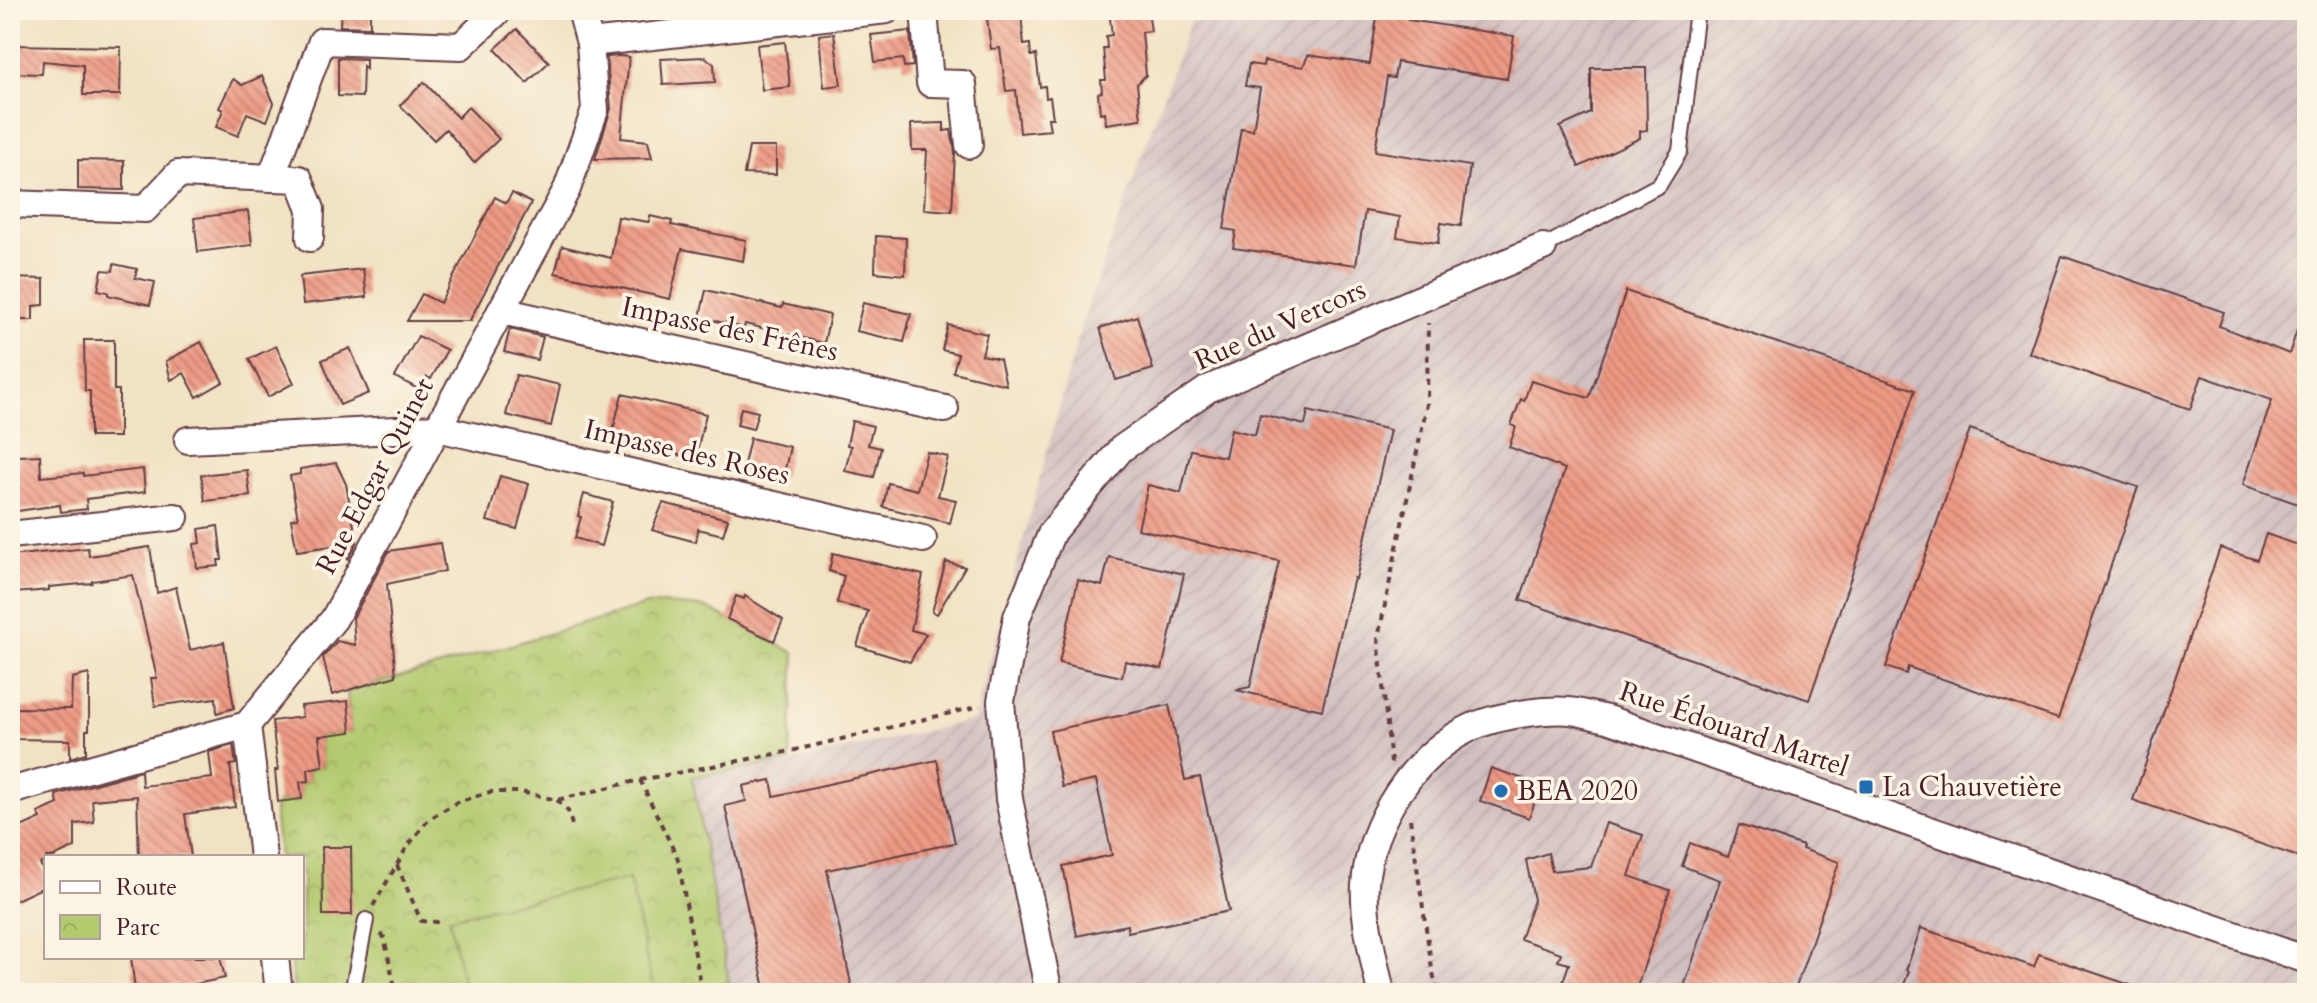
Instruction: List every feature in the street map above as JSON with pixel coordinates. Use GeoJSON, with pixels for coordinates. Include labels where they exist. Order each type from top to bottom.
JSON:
{"type":"FeatureCollection","features":[{"type":"Feature","properties":{"kind":"street"},"geometry":{"type":"LineString","coordinates":[[271,178],[322,41],[461,46],[499,10]]}},
{"type":"Feature","properties":{"kind":"street","name":"Rue Edgar Quinet"},"geometry":{"type":"LineString","coordinates":[[247,725],[334,619],[567,189],[595,110],[590,43],[581,10]]}},
{"type":"Feature","properties":{"kind":"street"},"geometry":{"type":"LineString","coordinates":[[590,43],[887,10]]}},
{"type":"Feature","properties":{"kind":"street"},"geometry":{"type":"LineString","coordinates":[[924,10],[930,83],[963,84],[969,145]]}},
{"type":"Feature","properties":{"kind":"street"},"geometry":{"type":"LineString","coordinates":[[10,204],[145,209],[178,174],[299,179],[311,209],[310,238]]}},
{"type":"Feature","properties":{"kind":"street","name":"Rue du Vercors"},"geometry":{"type":"LineString","coordinates":[[1049,993],[1009,799],[1001,701],[1017,617],[1052,532],[1121,449],[1208,389],[1543,247]]}},
{"type":"Feature","properties":{"kind":"street","name":"Impasse des Frênes"},"geometry":{"type":"LineString","coordinates":[[501,311],[945,409]]}},
{"type":"Feature","properties":{"kind":"street","name":"Impasse des Roses"},"geometry":{"type":"LineString","coordinates":[[188,440],[437,428],[923,539]]}},
{"type":"Feature","properties":{"kind":"street"},"geometry":{"type":"LineString","coordinates":[[10,535],[175,517]]}},
{"type":"Feature","properties":{"kind":"street","name":"Rue Édouard Martel"},"geometry":{"type":"LineString","coordinates":[[1381,993],[1366,911],[1365,884],[1372,848],[1385,812],[1406,782],[1431,755],[1469,729],[1506,717],[1557,711],[1607,719],[2307,960]]}},
{"type":"Feature","properties":{"kind":"street"},"geometry":{"type":"LineString","coordinates":[[10,791],[247,725],[263,855]]}},
{"type":"Feature","properties":{"kind":"street"},"geometry":{"type":"LineString","coordinates":[[275,959],[279,993]]}},
{"type":"Feature","properties":{"kind":"lane","name":"Rue du Vercors"},"geometry":{"type":"LineString","coordinates":[[1543,247],[1659,185],[1680,151],[1697,10]]}},
{"type":"Feature","properties":{"kind":"lane"},"geometry":{"type":"LineString","coordinates":[[352,993],[366,920]]}},
{"type":"Feature","properties":{"kind":"path"},"geometry":{"type":"LineString","coordinates":[[1428,296],[1427,404],[1378,638],[1390,762],[1406,782],[1438,993]]}},
{"type":"Feature","properties":{"kind":"path"},"geometry":{"type":"LineString","coordinates":[[396,993],[384,937],[366,920],[397,865],[428,820],[457,802],[490,792],[521,792],[557,800],[640,780],[791,751],[1001,701]]}},
{"type":"Feature","properties":{"kind":"path"},"geometry":{"type":"LineString","coordinates":[[640,780],[678,859],[702,993]]}},
{"type":"Feature","properties":{"kind":"path"},"geometry":{"type":"LineString","coordinates":[[557,800],[568,811],[572,825]]}},
{"type":"Feature","properties":{"kind":"path"},"geometry":{"type":"LineString","coordinates":[[397,865],[421,921],[438,922]]}},
{"type":"Feature","properties":{"kind":"shaded area"},"geometry":{"type":"Polygon","coordinates":[[[1194,10],[2307,10],[2307,993],[731,993],[692,777],[790,762],[974,720],[1082,323],[1194,10]]]}},
{"type":"Feature","properties":{"kind":"green space"},"geometry":{"type":"Polygon","coordinates":[[[646,605],[705,607],[795,653],[790,761],[692,777],[731,993],[294,993],[290,959],[304,959],[304,855],[279,855],[274,809],[278,802],[301,799],[300,782],[309,781],[308,769],[323,766],[319,736],[351,732],[347,691],[646,605]]]}},
{"type":"Feature","properties":{"kind":"green space"},"geometry":{"type":"Polygon","coordinates":[[[629,879],[654,993],[465,993],[449,918],[629,879]]]}},
{"type":"Feature","properties":{"kind":"building"},"geometry":{"type":"Polygon","coordinates":[[[341,10],[370,10],[370,27],[340,26],[341,10]]]}},
{"type":"Feature","properties":{"kind":"building"},"geometry":{"type":"Polygon","coordinates":[[[986,10],[1016,10],[1017,14],[1021,14],[1024,45],[1030,44],[1031,56],[1036,55],[1040,87],[1045,86],[1046,98],[1050,97],[1053,118],[1048,118],[1050,130],[1020,133],[1016,90],[1006,91],[1000,48],[991,49],[986,10]]]}},
{"type":"Feature","properties":{"kind":"building"},"geometry":{"type":"Polygon","coordinates":[[[1109,10],[1148,10],[1151,31],[1142,32],[1146,75],[1137,84],[1141,119],[1106,124],[1105,112],[1100,113],[1098,93],[1102,92],[1101,80],[1106,80],[1103,48],[1107,48],[1106,36],[1112,35],[1109,10]]]}},
{"type":"Feature","properties":{"kind":"building"},"geometry":{"type":"Polygon","coordinates":[[[1378,10],[1410,10],[1408,20],[1514,36],[1507,79],[1397,62],[1394,78],[1387,77],[1375,151],[1470,166],[1461,226],[1441,223],[1438,243],[1397,237],[1400,217],[1365,211],[1356,265],[1233,248],[1236,231],[1224,229],[1241,128],[1253,130],[1260,88],[1245,86],[1249,64],[1263,66],[1264,61],[1303,67],[1308,55],[1370,64],[1378,10]]]}},
{"type":"Feature","properties":{"kind":"building"},"geometry":{"type":"Polygon","coordinates":[[[517,29],[549,62],[527,83],[495,49],[517,29]]]}},
{"type":"Feature","properties":{"kind":"building"},"geometry":{"type":"Polygon","coordinates":[[[910,31],[913,66],[904,67],[903,59],[875,62],[871,35],[910,31]]]}},
{"type":"Feature","properties":{"kind":"building"},"geometry":{"type":"Polygon","coordinates":[[[834,33],[841,85],[824,87],[819,35],[834,33]]]}},
{"type":"Feature","properties":{"kind":"building"},"geometry":{"type":"Polygon","coordinates":[[[785,42],[790,87],[762,90],[757,45],[785,42]]]}},
{"type":"Feature","properties":{"kind":"building"},"geometry":{"type":"Polygon","coordinates":[[[10,45],[121,47],[120,95],[83,95],[83,65],[43,61],[42,74],[10,73],[10,45]]]}},
{"type":"Feature","properties":{"kind":"building"},"geometry":{"type":"Polygon","coordinates":[[[607,57],[629,57],[621,138],[648,141],[652,158],[595,159],[611,109],[607,57]]]}},
{"type":"Feature","properties":{"kind":"building"},"geometry":{"type":"Polygon","coordinates":[[[705,57],[714,64],[715,82],[663,85],[661,59],[705,57]]]}},
{"type":"Feature","properties":{"kind":"building"},"geometry":{"type":"Polygon","coordinates":[[[338,58],[366,59],[362,97],[338,96],[338,58]]]}},
{"type":"Feature","properties":{"kind":"building"},"geometry":{"type":"Polygon","coordinates":[[[1591,68],[1646,68],[1647,130],[1640,131],[1640,138],[1579,167],[1560,127],[1591,113],[1591,68]]]}},
{"type":"Feature","properties":{"kind":"building"},"geometry":{"type":"Polygon","coordinates":[[[262,76],[274,103],[267,121],[247,113],[238,136],[216,127],[223,110],[219,108],[233,79],[242,85],[262,76]]]}},
{"type":"Feature","properties":{"kind":"building"},"geometry":{"type":"Polygon","coordinates":[[[424,82],[458,118],[468,107],[499,139],[474,163],[446,129],[434,140],[400,105],[424,82]]]}},
{"type":"Feature","properties":{"kind":"building"},"geometry":{"type":"Polygon","coordinates":[[[944,123],[944,131],[951,130],[955,153],[952,211],[924,209],[927,150],[912,150],[911,124],[944,123]]]}},
{"type":"Feature","properties":{"kind":"building"},"geometry":{"type":"Polygon","coordinates":[[[749,147],[776,147],[776,175],[744,174],[749,147]]]}},
{"type":"Feature","properties":{"kind":"building"},"geometry":{"type":"Polygon","coordinates":[[[78,160],[124,161],[124,190],[78,189],[78,160]]]}},
{"type":"Feature","properties":{"kind":"building"},"geometry":{"type":"Polygon","coordinates":[[[512,193],[531,203],[472,321],[407,321],[422,294],[440,303],[495,197],[506,203],[512,193]]]}},
{"type":"Feature","properties":{"kind":"building"},"geometry":{"type":"Polygon","coordinates":[[[248,211],[252,245],[198,252],[194,218],[248,211]]]}},
{"type":"Feature","properties":{"kind":"building"},"geometry":{"type":"Polygon","coordinates":[[[650,216],[672,221],[671,225],[746,240],[743,261],[682,249],[670,299],[555,273],[562,246],[611,258],[618,217],[649,222],[650,216]]]}},
{"type":"Feature","properties":{"kind":"building"},"geometry":{"type":"Polygon","coordinates":[[[876,236],[906,238],[905,275],[875,272],[876,236]]]}},
{"type":"Feature","properties":{"kind":"building"},"geometry":{"type":"Polygon","coordinates":[[[2062,256],[2224,312],[2219,326],[2289,354],[2304,310],[2307,310],[2307,507],[2243,485],[2272,400],[2202,376],[2190,409],[2029,353],[2062,256]]]}},
{"type":"Feature","properties":{"kind":"building"},"geometry":{"type":"Polygon","coordinates":[[[114,264],[137,269],[135,278],[155,282],[150,305],[98,290],[102,270],[113,271],[114,264]]]}},
{"type":"Feature","properties":{"kind":"building"},"geometry":{"type":"Polygon","coordinates":[[[363,269],[367,297],[303,304],[300,276],[363,269]]]}},
{"type":"Feature","properties":{"kind":"building"},"geometry":{"type":"Polygon","coordinates":[[[10,278],[44,279],[44,305],[33,306],[33,320],[14,320],[15,306],[10,306],[10,278]]]}},
{"type":"Feature","properties":{"kind":"building"},"geometry":{"type":"Polygon","coordinates":[[[706,290],[782,308],[783,304],[830,315],[824,343],[700,317],[706,290]]]}},
{"type":"Feature","properties":{"kind":"building"},"geometry":{"type":"Polygon","coordinates":[[[1626,291],[1915,390],[1809,700],[1520,600],[1565,469],[1509,447],[1516,427],[1511,425],[1531,381],[1589,398],[1626,291]]]}},
{"type":"Feature","properties":{"kind":"building"},"geometry":{"type":"Polygon","coordinates":[[[863,303],[911,314],[904,342],[856,331],[863,303]]]}},
{"type":"Feature","properties":{"kind":"building"},"geometry":{"type":"Polygon","coordinates":[[[1137,316],[1153,369],[1116,380],[1100,328],[1137,316]]]}},
{"type":"Feature","properties":{"kind":"building"},"geometry":{"type":"Polygon","coordinates":[[[948,325],[987,334],[982,355],[1000,359],[1006,385],[953,372],[958,354],[942,350],[948,325]]]}},
{"type":"Feature","properties":{"kind":"building"},"geometry":{"type":"Polygon","coordinates":[[[510,329],[543,337],[537,360],[504,352],[510,329]]]}},
{"type":"Feature","properties":{"kind":"building"},"geometry":{"type":"Polygon","coordinates":[[[418,336],[447,350],[431,379],[427,377],[420,390],[395,377],[418,336]]]}},
{"type":"Feature","properties":{"kind":"building"},"geometry":{"type":"Polygon","coordinates":[[[84,340],[114,340],[114,390],[119,390],[119,437],[90,437],[90,391],[85,391],[84,340]]]}},
{"type":"Feature","properties":{"kind":"building"},"geometry":{"type":"Polygon","coordinates":[[[201,342],[223,382],[197,397],[184,373],[171,380],[166,361],[201,342]]]}},
{"type":"Feature","properties":{"kind":"building"},"geometry":{"type":"Polygon","coordinates":[[[276,346],[294,383],[268,397],[249,359],[276,346]]]}},
{"type":"Feature","properties":{"kind":"building"},"geometry":{"type":"Polygon","coordinates":[[[350,348],[369,393],[340,405],[322,360],[350,348]]]}},
{"type":"Feature","properties":{"kind":"building"},"geometry":{"type":"Polygon","coordinates":[[[516,375],[560,385],[551,426],[506,415],[516,375]]]}},
{"type":"Feature","properties":{"kind":"building"},"geometry":{"type":"Polygon","coordinates":[[[622,394],[706,414],[695,459],[611,438],[622,394]]]}},
{"type":"Feature","properties":{"kind":"building"},"geometry":{"type":"Polygon","coordinates":[[[741,408],[758,412],[753,429],[737,425],[741,408]]]}},
{"type":"Feature","properties":{"kind":"building"},"geometry":{"type":"Polygon","coordinates":[[[1308,411],[1390,430],[1322,710],[1236,690],[1250,687],[1279,561],[1138,529],[1148,485],[1181,493],[1191,450],[1225,457],[1231,429],[1255,435],[1260,414],[1305,425],[1308,411]]]}},
{"type":"Feature","properties":{"kind":"building"},"geometry":{"type":"Polygon","coordinates":[[[852,421],[873,426],[868,445],[881,448],[874,477],[845,471],[851,446],[847,445],[852,421]]]}},
{"type":"Feature","properties":{"kind":"building"},"geometry":{"type":"Polygon","coordinates":[[[1970,429],[2138,487],[2058,719],[1908,667],[1906,674],[1886,667],[1970,429]]]}},
{"type":"Feature","properties":{"kind":"building"},"geometry":{"type":"Polygon","coordinates":[[[750,438],[790,447],[783,478],[743,469],[750,438]]]}},
{"type":"Feature","properties":{"kind":"building"},"geometry":{"type":"Polygon","coordinates":[[[927,452],[948,457],[938,496],[956,500],[950,523],[883,507],[888,483],[917,490],[927,452]]]}},
{"type":"Feature","properties":{"kind":"building"},"geometry":{"type":"Polygon","coordinates":[[[40,455],[41,477],[143,469],[145,492],[86,499],[87,509],[61,512],[60,505],[10,512],[10,478],[17,478],[18,456],[40,455]]]}},
{"type":"Feature","properties":{"kind":"building"},"geometry":{"type":"Polygon","coordinates":[[[336,463],[346,484],[357,542],[348,559],[338,545],[297,551],[291,519],[298,518],[290,476],[300,474],[300,469],[336,463]]]}},
{"type":"Feature","properties":{"kind":"building"},"geometry":{"type":"Polygon","coordinates":[[[247,470],[250,496],[205,501],[201,475],[247,470]]]}},
{"type":"Feature","properties":{"kind":"building"},"geometry":{"type":"Polygon","coordinates":[[[500,476],[529,484],[517,529],[487,521],[500,476]]]}},
{"type":"Feature","properties":{"kind":"building"},"geometry":{"type":"Polygon","coordinates":[[[584,494],[613,502],[601,546],[575,538],[584,494]]]}},
{"type":"Feature","properties":{"kind":"building"},"geometry":{"type":"Polygon","coordinates":[[[663,503],[728,519],[723,535],[698,529],[696,542],[652,530],[663,503]]]}},
{"type":"Feature","properties":{"kind":"building"},"geometry":{"type":"Polygon","coordinates":[[[218,526],[222,560],[218,560],[219,566],[197,568],[194,544],[201,543],[199,529],[218,526]]]}},
{"type":"Feature","properties":{"kind":"building"},"geometry":{"type":"Polygon","coordinates":[[[2266,534],[2307,548],[2307,860],[2133,800],[2220,548],[2257,560],[2266,534]]]}},
{"type":"Feature","properties":{"kind":"building"},"geometry":{"type":"Polygon","coordinates":[[[440,543],[445,571],[387,584],[396,676],[332,695],[323,657],[337,641],[355,645],[353,618],[389,551],[440,543]]]}},
{"type":"Feature","properties":{"kind":"building"},"geometry":{"type":"Polygon","coordinates":[[[150,547],[157,593],[176,587],[190,650],[224,642],[234,708],[217,713],[216,698],[155,706],[151,678],[157,678],[133,575],[49,587],[49,590],[15,593],[15,587],[10,587],[10,556],[88,548],[89,556],[150,547]]]}},
{"type":"Feature","properties":{"kind":"building"},"geometry":{"type":"Polygon","coordinates":[[[833,553],[923,575],[911,630],[926,634],[910,662],[857,646],[868,611],[837,603],[844,576],[829,571],[833,553]]]}},
{"type":"Feature","properties":{"kind":"building"},"geometry":{"type":"Polygon","coordinates":[[[1109,557],[1184,574],[1162,669],[1125,661],[1122,677],[1059,663],[1078,580],[1102,586],[1109,557]]]}},
{"type":"Feature","properties":{"kind":"building"},"geometry":{"type":"Polygon","coordinates":[[[946,562],[965,567],[937,614],[932,612],[946,562]]]}},
{"type":"Feature","properties":{"kind":"building"},"geometry":{"type":"Polygon","coordinates":[[[736,596],[744,599],[745,596],[783,620],[774,641],[727,619],[736,596]]]}},
{"type":"Feature","properties":{"kind":"building"},"geometry":{"type":"Polygon","coordinates":[[[89,674],[86,753],[70,758],[70,740],[15,739],[16,708],[71,709],[72,678],[89,674]]]}},
{"type":"Feature","properties":{"kind":"building"},"geometry":{"type":"Polygon","coordinates":[[[348,701],[351,732],[319,736],[323,766],[308,769],[309,781],[300,782],[302,799],[278,802],[272,721],[302,717],[301,706],[348,701]]]}},
{"type":"Feature","properties":{"kind":"building"},"geometry":{"type":"Polygon","coordinates":[[[1169,705],[1185,780],[1200,777],[1229,911],[1128,932],[1127,925],[1077,936],[1063,866],[1112,855],[1096,780],[1062,787],[1050,731],[1169,705]]]}},
{"type":"Feature","properties":{"kind":"building"},"geometry":{"type":"Polygon","coordinates":[[[233,745],[236,764],[230,765],[235,807],[185,814],[191,855],[139,855],[137,796],[92,800],[94,822],[75,824],[75,847],[58,855],[44,855],[44,862],[40,864],[44,872],[44,887],[10,903],[10,832],[41,818],[38,813],[58,804],[56,795],[141,771],[142,786],[212,778],[209,752],[233,745]]]}},
{"type":"Feature","properties":{"kind":"building"},"geometry":{"type":"Polygon","coordinates":[[[937,760],[955,843],[827,870],[853,993],[766,993],[725,806],[746,801],[743,786],[756,783],[771,780],[774,796],[937,760]]]}},
{"type":"Feature","properties":{"kind":"building","name":"BEA 2020"},"geometry":{"type":"Polygon","coordinates":[[[1491,768],[1541,785],[1529,818],[1480,801],[1491,768]]]}},
{"type":"Feature","properties":{"kind":"building"},"geometry":{"type":"Polygon","coordinates":[[[1606,823],[1643,835],[1629,876],[1670,890],[1635,993],[1559,993],[1569,964],[1558,961],[1561,953],[1520,939],[1534,900],[1526,860],[1548,853],[1552,871],[1591,867],[1606,823]]]}},
{"type":"Feature","properties":{"kind":"building"},"geometry":{"type":"Polygon","coordinates":[[[1739,825],[1803,846],[1802,849],[1839,862],[1794,993],[1682,993],[1720,880],[1682,866],[1690,843],[1728,857],[1739,825]]]}},
{"type":"Feature","properties":{"kind":"building"},"geometry":{"type":"Polygon","coordinates":[[[322,847],[351,847],[352,915],[323,915],[322,847]]]}},
{"type":"Feature","properties":{"kind":"building"},"geometry":{"type":"Polygon","coordinates":[[[1921,928],[2034,967],[2039,954],[2145,990],[2145,993],[1901,993],[1921,928]]]}},
{"type":"Feature","properties":{"kind":"building"},"geometry":{"type":"Polygon","coordinates":[[[131,959],[220,959],[225,978],[181,987],[180,984],[135,990],[131,959]]]}},
{"type":"Feature","properties":{"kind":"place","name":"La Chauvetière"},"geometry":{"type":"Point","coordinates":[1866,787]}},
{"type":"Feature","properties":{"kind":"place","name":"BEA 2020"},"geometry":{"type":"Point","coordinates":[1501,791]}}]}
